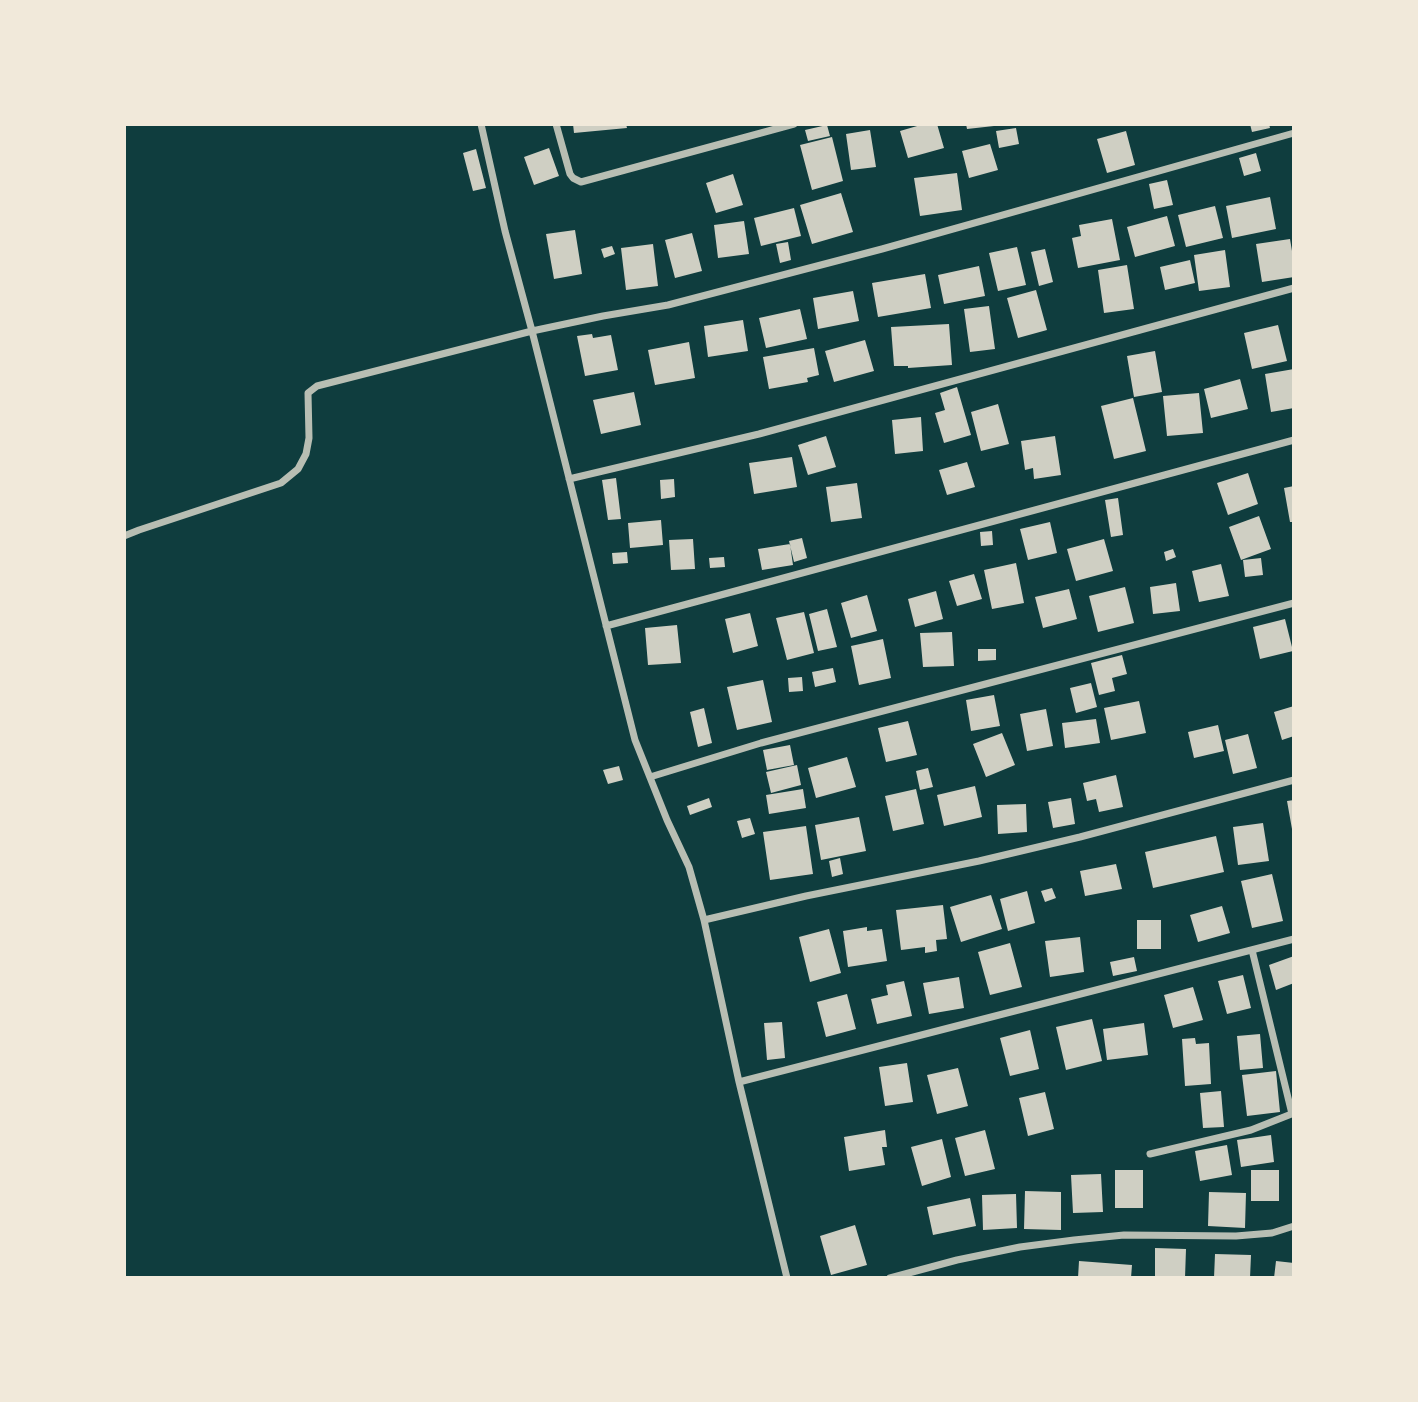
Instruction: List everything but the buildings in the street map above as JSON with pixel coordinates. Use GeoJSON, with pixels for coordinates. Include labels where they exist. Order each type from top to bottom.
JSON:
{"type":"FeatureCollection","features":[{"type":"Feature","properties":{"kind":"street"},"geometry":{"type":"LineString","coordinates":[[481,124],[505,231],[635,740],[689,867],[704,920],[739,1082],[787,1278]]}},
{"type":"Feature","properties":{"kind":"street"},"geometry":{"type":"LineString","coordinates":[[556,124],[570,174],[581,182],[794,124]]}},
{"type":"Feature","properties":{"kind":"street"},"geometry":{"type":"LineString","coordinates":[[124,536],[281,483],[298,469],[306,454],[309,438],[308,393],[317,386],[532,331],[681,301],[882,249],[1294,133]]}},
{"type":"Feature","properties":{"kind":"street"},"geometry":{"type":"LineString","coordinates":[[569,479],[772,430],[1294,288]]}},
{"type":"Feature","properties":{"kind":"street"},"geometry":{"type":"LineString","coordinates":[[606,626],[1294,440]]}},
{"type":"Feature","properties":{"kind":"street"},"geometry":{"type":"LineString","coordinates":[[650,777],[761,743],[1294,603]]}},
{"type":"Feature","properties":{"kind":"street"},"geometry":{"type":"LineString","coordinates":[[704,920],[1080,837],[1294,779]]}},
{"type":"Feature","properties":{"kind":"street"},"geometry":{"type":"LineString","coordinates":[[739,1082],[1294,939]]}},
{"type":"Feature","properties":{"kind":"street"},"geometry":{"type":"LineString","coordinates":[[1150,1154],[1251,1130],[1293,1114],[1252,950]]}},
{"type":"Feature","properties":{"kind":"street"},"geometry":{"type":"LineString","coordinates":[[890,1278],[969,1257],[1074,1240],[1124,1235],[1236,1236],[1272,1233],[1294,1226]]}}]}
